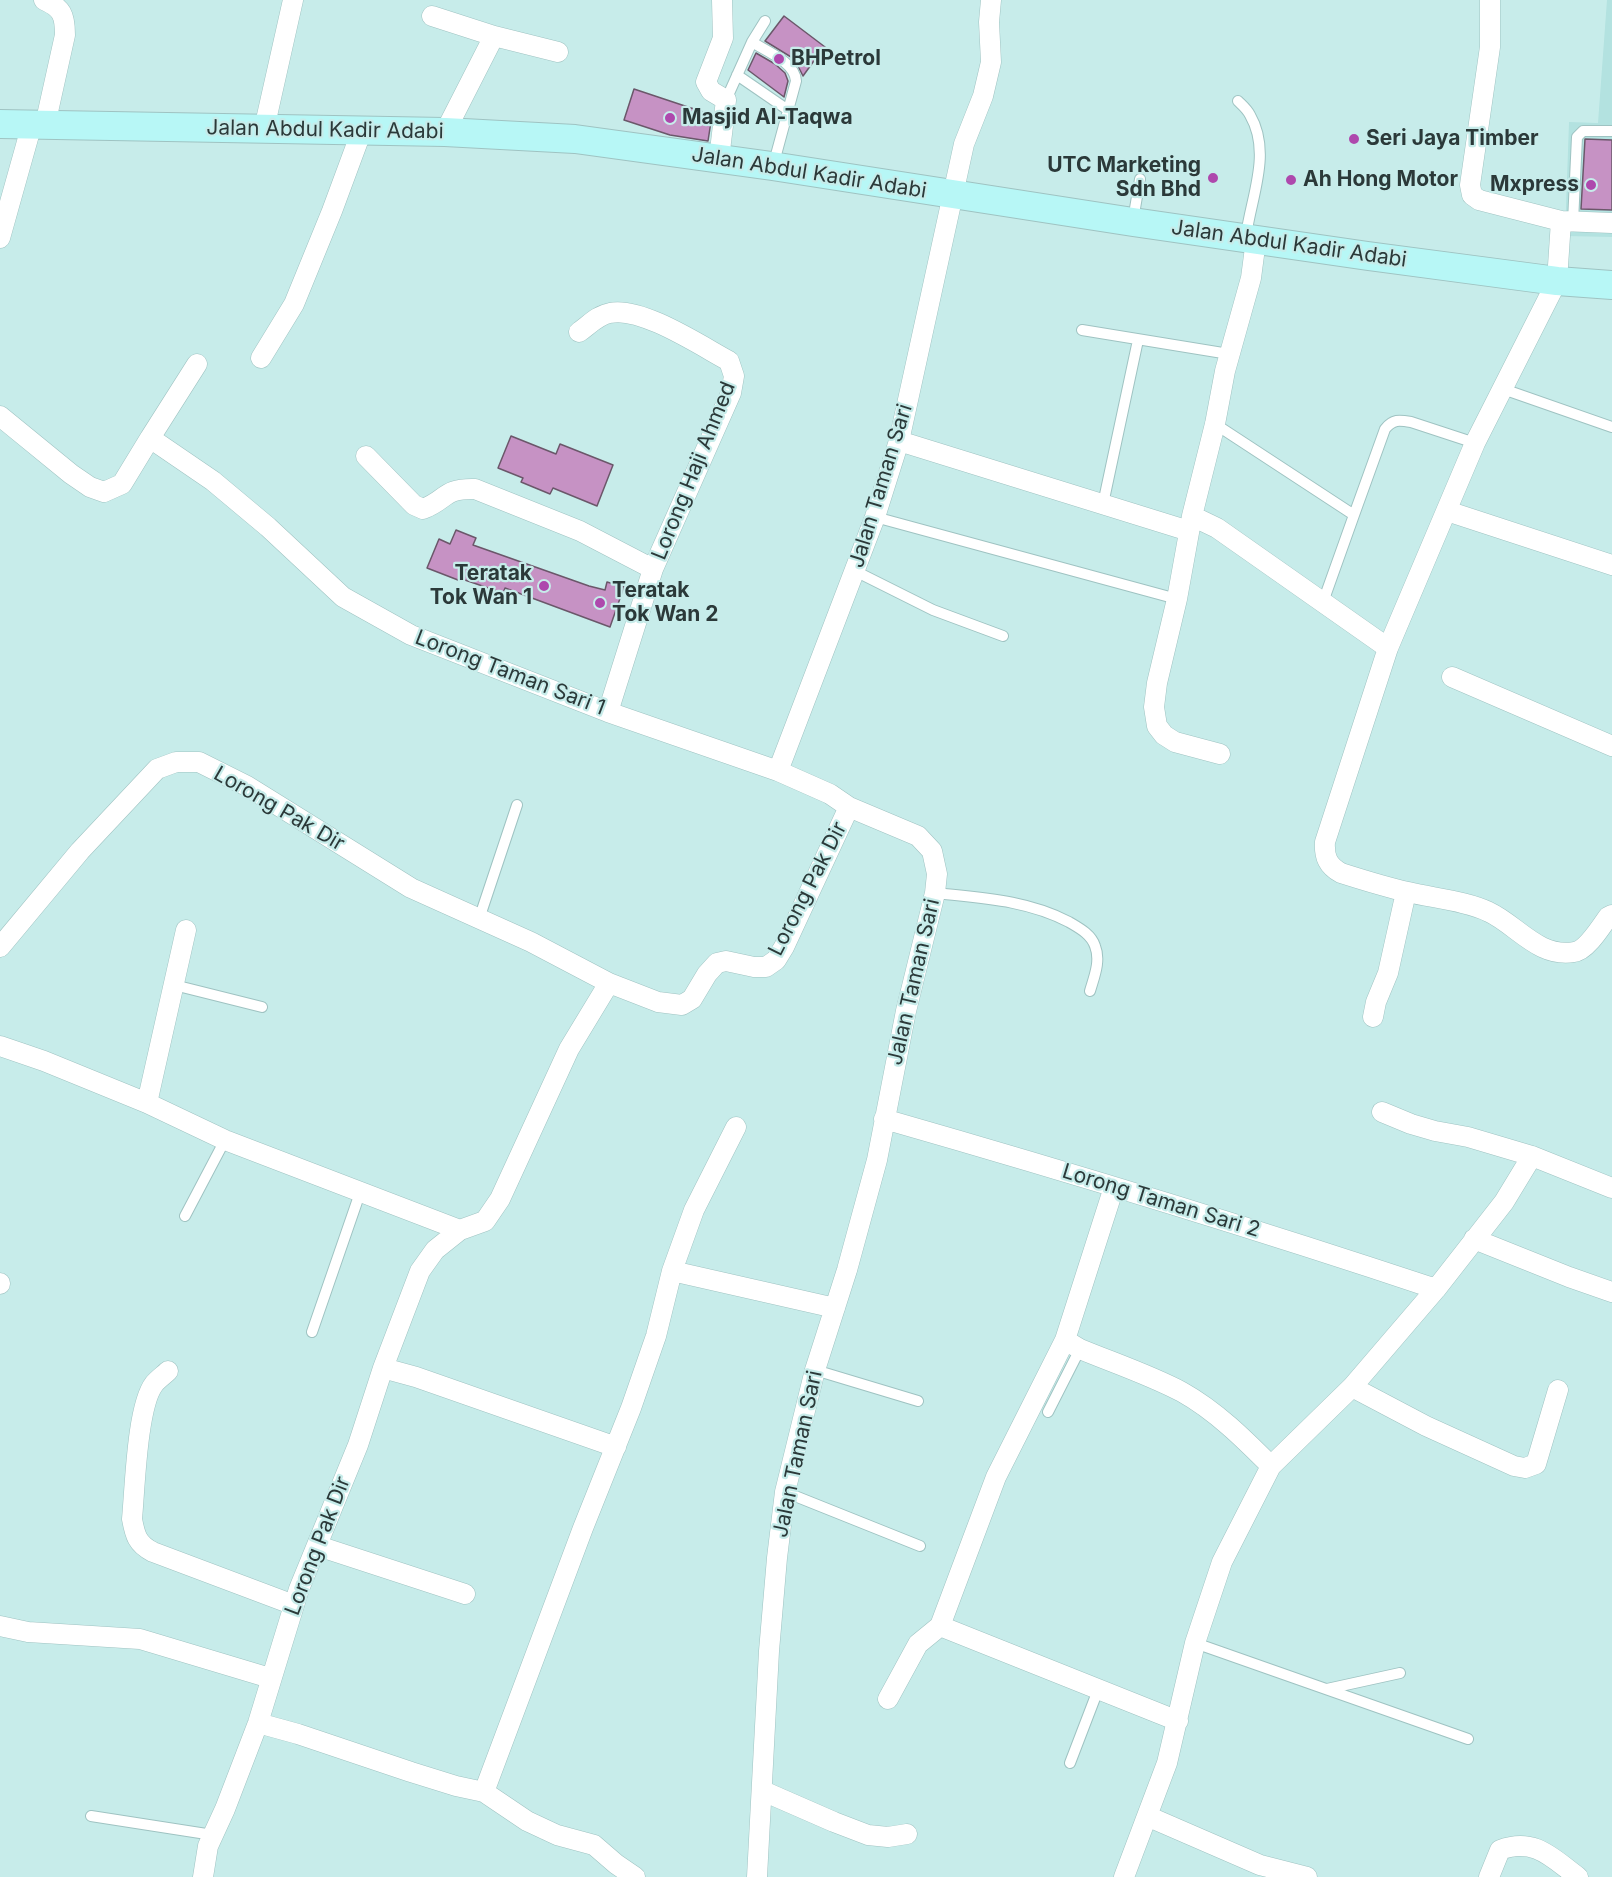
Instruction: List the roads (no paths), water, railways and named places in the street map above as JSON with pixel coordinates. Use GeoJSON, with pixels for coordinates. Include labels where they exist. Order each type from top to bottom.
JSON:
{"type":"FeatureCollection","features":[{"type":"Feature","properties":{"kind":"main road","name":"Jalan Abdul Kadir Adabi"},"geometry":{"type":"LineString","coordinates":[[0,124],[445,132],[575,139],[772,166],[1251,239],[1557,281],[1612,285]]}},
{"type":"Feature","properties":{"kind":"street"},"geometry":{"type":"LineString","coordinates":[[0,238],[65,35],[65,20],[57,6],[44,0]]}},
{"type":"Feature","properties":{"kind":"street"},"geometry":{"type":"LineString","coordinates":[[264,129],[293,0]]}},
{"type":"Feature","properties":{"kind":"street"},"geometry":{"type":"LineString","coordinates":[[718,159],[726,100],[711,91],[706,82],[723,38],[722,0]]}},
{"type":"Feature","properties":{"kind":"street","name":"Jalan Taman Sari"},"geometry":{"type":"LineString","coordinates":[[757,1877],[769,1651],[785,1492],[815,1370],[877,1160],[906,1011],[935,893],[937,874],[932,851],[918,836],[849,807],[830,794],[778,771],[875,517],[899,441],[964,144],[983,96],[991,62],[989,22],[991,0]]}},
{"type":"Feature","properties":{"kind":"street"},"geometry":{"type":"LineString","coordinates":[[1490,0],[1490,47],[1470,185],[1472,195],[1479,200],[1567,222],[1612,223]]}},
{"type":"Feature","properties":{"kind":"street"},"geometry":{"type":"LineString","coordinates":[[432,16],[494,36],[558,51]]}},
{"type":"Feature","properties":{"kind":"street"},"geometry":{"type":"LineString","coordinates":[[445,132],[494,36]]}},
{"type":"Feature","properties":{"kind":"street"},"geometry":{"type":"LineString","coordinates":[[261,358],[294,304],[362,130]]}},
{"type":"Feature","properties":{"kind":"street"},"geometry":{"type":"LineString","coordinates":[[1567,222],[1557,281],[1475,443],[1388,648],[1324,851],[1332,868],[1341,873],[1488,912],[1542,948],[1562,953],[1577,952],[1593,938],[1608,917],[1612,915]]}},
{"type":"Feature","properties":{"kind":"street"},"geometry":{"type":"LineString","coordinates":[[1220,754],[1175,742],[1164,735],[1157,726],[1154,706],[1157,683],[1229,354],[1251,278],[1251,239]]}},
{"type":"Feature","properties":{"kind":"street","name":"Lorong Haji Ahmed"},"geometry":{"type":"LineString","coordinates":[[579,332],[595,319],[610,313],[628,312],[646,317],[729,361],[734,376],[731,393],[653,569],[608,712]]}},
{"type":"Feature","properties":{"kind":"street"},"geometry":{"type":"LineString","coordinates":[[2,424],[90,487],[104,492],[122,484],[197,364]]}},
{"type":"Feature","properties":{"kind":"street","name":"Lorong Taman Sari 1"},"geometry":{"type":"LineString","coordinates":[[150,438],[213,481],[268,527],[343,597],[411,635],[608,712],[778,771]]}},
{"type":"Feature","properties":{"kind":"street"},"geometry":{"type":"LineString","coordinates":[[899,441],[1103,504],[1217,528],[1388,648]]}},
{"type":"Feature","properties":{"kind":"street","name":"Lorong Haji Ahmed"},"geometry":{"type":"LineString","coordinates":[[366,456],[414,505],[423,509],[431,506],[447,492],[459,488],[475,489],[580,531],[653,569]]}},
{"type":"Feature","properties":{"kind":"street"},"geometry":{"type":"LineString","coordinates":[[1448,511],[1612,565]]}},
{"type":"Feature","properties":{"kind":"street"},"geometry":{"type":"LineString","coordinates":[[1452,677],[1612,746]]}},
{"type":"Feature","properties":{"kind":"street","name":"Lorong Pak Dir"},"geometry":{"type":"LineString","coordinates":[[0,947],[81,851],[157,769],[176,762],[199,762],[247,786],[411,888],[531,942],[609,983],[658,1002],[682,1005],[692,999],[707,974],[717,963],[726,961],[766,967],[776,960],[849,807]]}},
{"type":"Feature","properties":{"kind":"street"},"geometry":{"type":"LineString","coordinates":[[1373,1017],[1376,1002],[1388,973],[1406,892]]}},
{"type":"Feature","properties":{"kind":"street"},"geometry":{"type":"LineString","coordinates":[[147,1103],[186,930]]}},
{"type":"Feature","properties":{"kind":"street","name":"Lorong Pak Dir"},"geometry":{"type":"LineString","coordinates":[[203,1877],[208,1846],[258,1723],[294,1605],[358,1445],[383,1368],[420,1271],[435,1250],[460,1230],[484,1221],[500,1199],[568,1049],[609,983]]}},
{"type":"Feature","properties":{"kind":"street"},"geometry":{"type":"LineString","coordinates":[[0,1046],[44,1061],[147,1103],[225,1140],[460,1230]]}},
{"type":"Feature","properties":{"kind":"street"},"geometry":{"type":"LineString","coordinates":[[1382,1112],[1410,1124],[1468,1137],[1532,1156],[1612,1188]]}},
{"type":"Feature","properties":{"kind":"street","name":"Lorong Taman Sari 2"},"geometry":{"type":"LineString","coordinates":[[884,1119],[1114,1187],[1436,1289]]}},
{"type":"Feature","properties":{"kind":"street"},"geometry":{"type":"LineString","coordinates":[[484,1792],[583,1528],[616,1447],[656,1336],[672,1271],[694,1210],[736,1127]]}},
{"type":"Feature","properties":{"kind":"street"},"geometry":{"type":"LineString","coordinates":[[1125,1877],[1167,1763],[1195,1643],[1222,1562],[1271,1466],[1352,1387],[1436,1289],[1504,1202],[1532,1156]]}},
{"type":"Feature","properties":{"kind":"street"},"geometry":{"type":"LineString","coordinates":[[888,1699],[918,1644],[940,1626],[996,1477],[1072,1344],[1114,1187]]}},
{"type":"Feature","properties":{"kind":"street"},"geometry":{"type":"LineString","coordinates":[[1474,1239],[1612,1292]]}},
{"type":"Feature","properties":{"kind":"street"},"geometry":{"type":"LineString","coordinates":[[672,1271],[835,1308]]}},
{"type":"Feature","properties":{"kind":"street"},"geometry":{"type":"LineString","coordinates":[[1072,1344],[1183,1393],[1217,1416],[1246,1440],[1271,1466]]}},
{"type":"Feature","properties":{"kind":"street"},"geometry":{"type":"LineString","coordinates":[[383,1368],[416,1377],[616,1447]]}},
{"type":"Feature","properties":{"kind":"street"},"geometry":{"type":"LineString","coordinates":[[168,1371],[154,1384],[146,1400],[141,1421],[132,1519],[135,1534],[142,1546],[153,1552],[294,1605]]}},
{"type":"Feature","properties":{"kind":"street"},"geometry":{"type":"LineString","coordinates":[[1352,1387],[1426,1426],[1514,1466],[1526,1468],[1536,1464],[1558,1390]]}},
{"type":"Feature","properties":{"kind":"street"},"geometry":{"type":"LineString","coordinates":[[318,1546],[465,1594]]}},
{"type":"Feature","properties":{"kind":"street"},"geometry":{"type":"LineString","coordinates":[[0,1626],[28,1632],[140,1640],[270,1678]]}},
{"type":"Feature","properties":{"kind":"street"},"geometry":{"type":"LineString","coordinates":[[940,1626],[1178,1721]]}},
{"type":"Feature","properties":{"kind":"street"},"geometry":{"type":"LineString","coordinates":[[258,1723],[456,1786],[484,1792],[526,1821],[557,1835],[594,1845],[615,1864],[635,1877]]}},
{"type":"Feature","properties":{"kind":"street"},"geometry":{"type":"LineString","coordinates":[[763,1791],[868,1835],[888,1837],[907,1834]]}},
{"type":"Feature","properties":{"kind":"street"},"geometry":{"type":"LineString","coordinates":[[1147,1816],[1260,1865],[1307,1877]]}},
{"type":"Feature","properties":{"kind":"street"},"geometry":{"type":"LineString","coordinates":[[1489,1877],[1500,1850],[1513,1845],[1529,1846],[1542,1851],[1578,1877]]}},
{"type":"Feature","properties":{"kind":"lane"},"geometry":{"type":"LineString","coordinates":[[726,100],[752,42],[765,21]]}},
{"type":"Feature","properties":{"kind":"lane"},"geometry":{"type":"LineString","coordinates":[[752,42],[790,66],[796,75],[772,166]]}},
{"type":"Feature","properties":{"kind":"lane"},"geometry":{"type":"LineString","coordinates":[[737,75],[788,110]]}},
{"type":"Feature","properties":{"kind":"lane"},"geometry":{"type":"LineString","coordinates":[[1238,101],[1250,113],[1258,132],[1260,157],[1258,182],[1250,210],[1251,239]]}},
{"type":"Feature","properties":{"kind":"lane"},"geometry":{"type":"LineString","coordinates":[[1567,222],[1577,137],[1579,133],[1587,131],[1612,131]]}},
{"type":"Feature","properties":{"kind":"lane"},"geometry":{"type":"LineString","coordinates":[[1133,222],[1140,179]]}},
{"type":"Feature","properties":{"kind":"lane"},"geometry":{"type":"LineString","coordinates":[[1082,330],[1229,354]]}},
{"type":"Feature","properties":{"kind":"lane"},"geometry":{"type":"LineString","coordinates":[[1103,504],[1138,340]]}},
{"type":"Feature","properties":{"kind":"lane"},"geometry":{"type":"LineString","coordinates":[[1503,389],[1612,427]]}},
{"type":"Feature","properties":{"kind":"lane"},"geometry":{"type":"LineString","coordinates":[[1323,602],[1385,429],[1390,423],[1401,420],[1411,422],[1475,443]]}},
{"type":"Feature","properties":{"kind":"lane"},"geometry":{"type":"LineString","coordinates":[[1215,424],[1354,515]]}},
{"type":"Feature","properties":{"kind":"lane"},"geometry":{"type":"LineString","coordinates":[[875,517],[1177,599]]}},
{"type":"Feature","properties":{"kind":"lane"},"geometry":{"type":"LineString","coordinates":[[855,571],[933,610],[1003,636]]}},
{"type":"Feature","properties":{"kind":"lane"},"geometry":{"type":"LineString","coordinates":[[479,919],[517,805]]}},
{"type":"Feature","properties":{"kind":"lane"},"geometry":{"type":"LineString","coordinates":[[935,893],[1024,904],[1057,916],[1084,931],[1095,946],[1097,968],[1090,991]]}},
{"type":"Feature","properties":{"kind":"lane"},"geometry":{"type":"LineString","coordinates":[[174,985],[262,1007]]}},
{"type":"Feature","properties":{"kind":"lane"},"geometry":{"type":"LineString","coordinates":[[185,1216],[225,1140]]}},
{"type":"Feature","properties":{"kind":"lane"},"geometry":{"type":"LineString","coordinates":[[312,1332],[360,1193]]}},
{"type":"Feature","properties":{"kind":"lane"},"geometry":{"type":"LineString","coordinates":[[1048,1412],[1072,1344]]}},
{"type":"Feature","properties":{"kind":"lane"},"geometry":{"type":"LineString","coordinates":[[815,1370],[918,1401]]}},
{"type":"Feature","properties":{"kind":"lane"},"geometry":{"type":"LineString","coordinates":[[785,1492],[920,1546]]}},
{"type":"Feature","properties":{"kind":"lane"},"geometry":{"type":"LineString","coordinates":[[1195,1643],[1467,1739]]}},
{"type":"Feature","properties":{"kind":"lane"},"geometry":{"type":"LineString","coordinates":[[1327,1689],[1400,1673]]}},
{"type":"Feature","properties":{"kind":"lane"},"geometry":{"type":"LineString","coordinates":[[1070,1763],[1098,1689]]}},
{"type":"Feature","properties":{"kind":"lane"},"geometry":{"type":"LineString","coordinates":[[91,1816],[213,1835]]}},
{"type":"Feature","properties":{"kind":"place","name":"BHPetrol"},"geometry":{"type":"Point","coordinates":[779,59]}},
{"type":"Feature","properties":{"kind":"place","name":"Masjid Al-Taqwa"},"geometry":{"type":"Point","coordinates":[670,118]}},
{"type":"Feature","properties":{"kind":"place","name":"Seri Jaya Timber"},"geometry":{"type":"Point","coordinates":[1354,139]}},
{"type":"Feature","properties":{"kind":"place","name":"UTC Marketing Sdn Bhd"},"geometry":{"type":"Point","coordinates":[1213,178]}},
{"type":"Feature","properties":{"kind":"place","name":"Ah Hong Motor"},"geometry":{"type":"Point","coordinates":[1291,180]}},
{"type":"Feature","properties":{"kind":"place","name":"Mxpress"},"geometry":{"type":"Point","coordinates":[1591,185]}},
{"type":"Feature","properties":{"kind":"place","name":"Teratak Tok Wan 1"},"geometry":{"type":"Point","coordinates":[544,586]}},
{"type":"Feature","properties":{"kind":"place","name":"Teratak Tok Wan 2"},"geometry":{"type":"Point","coordinates":[600,603]}}]}
